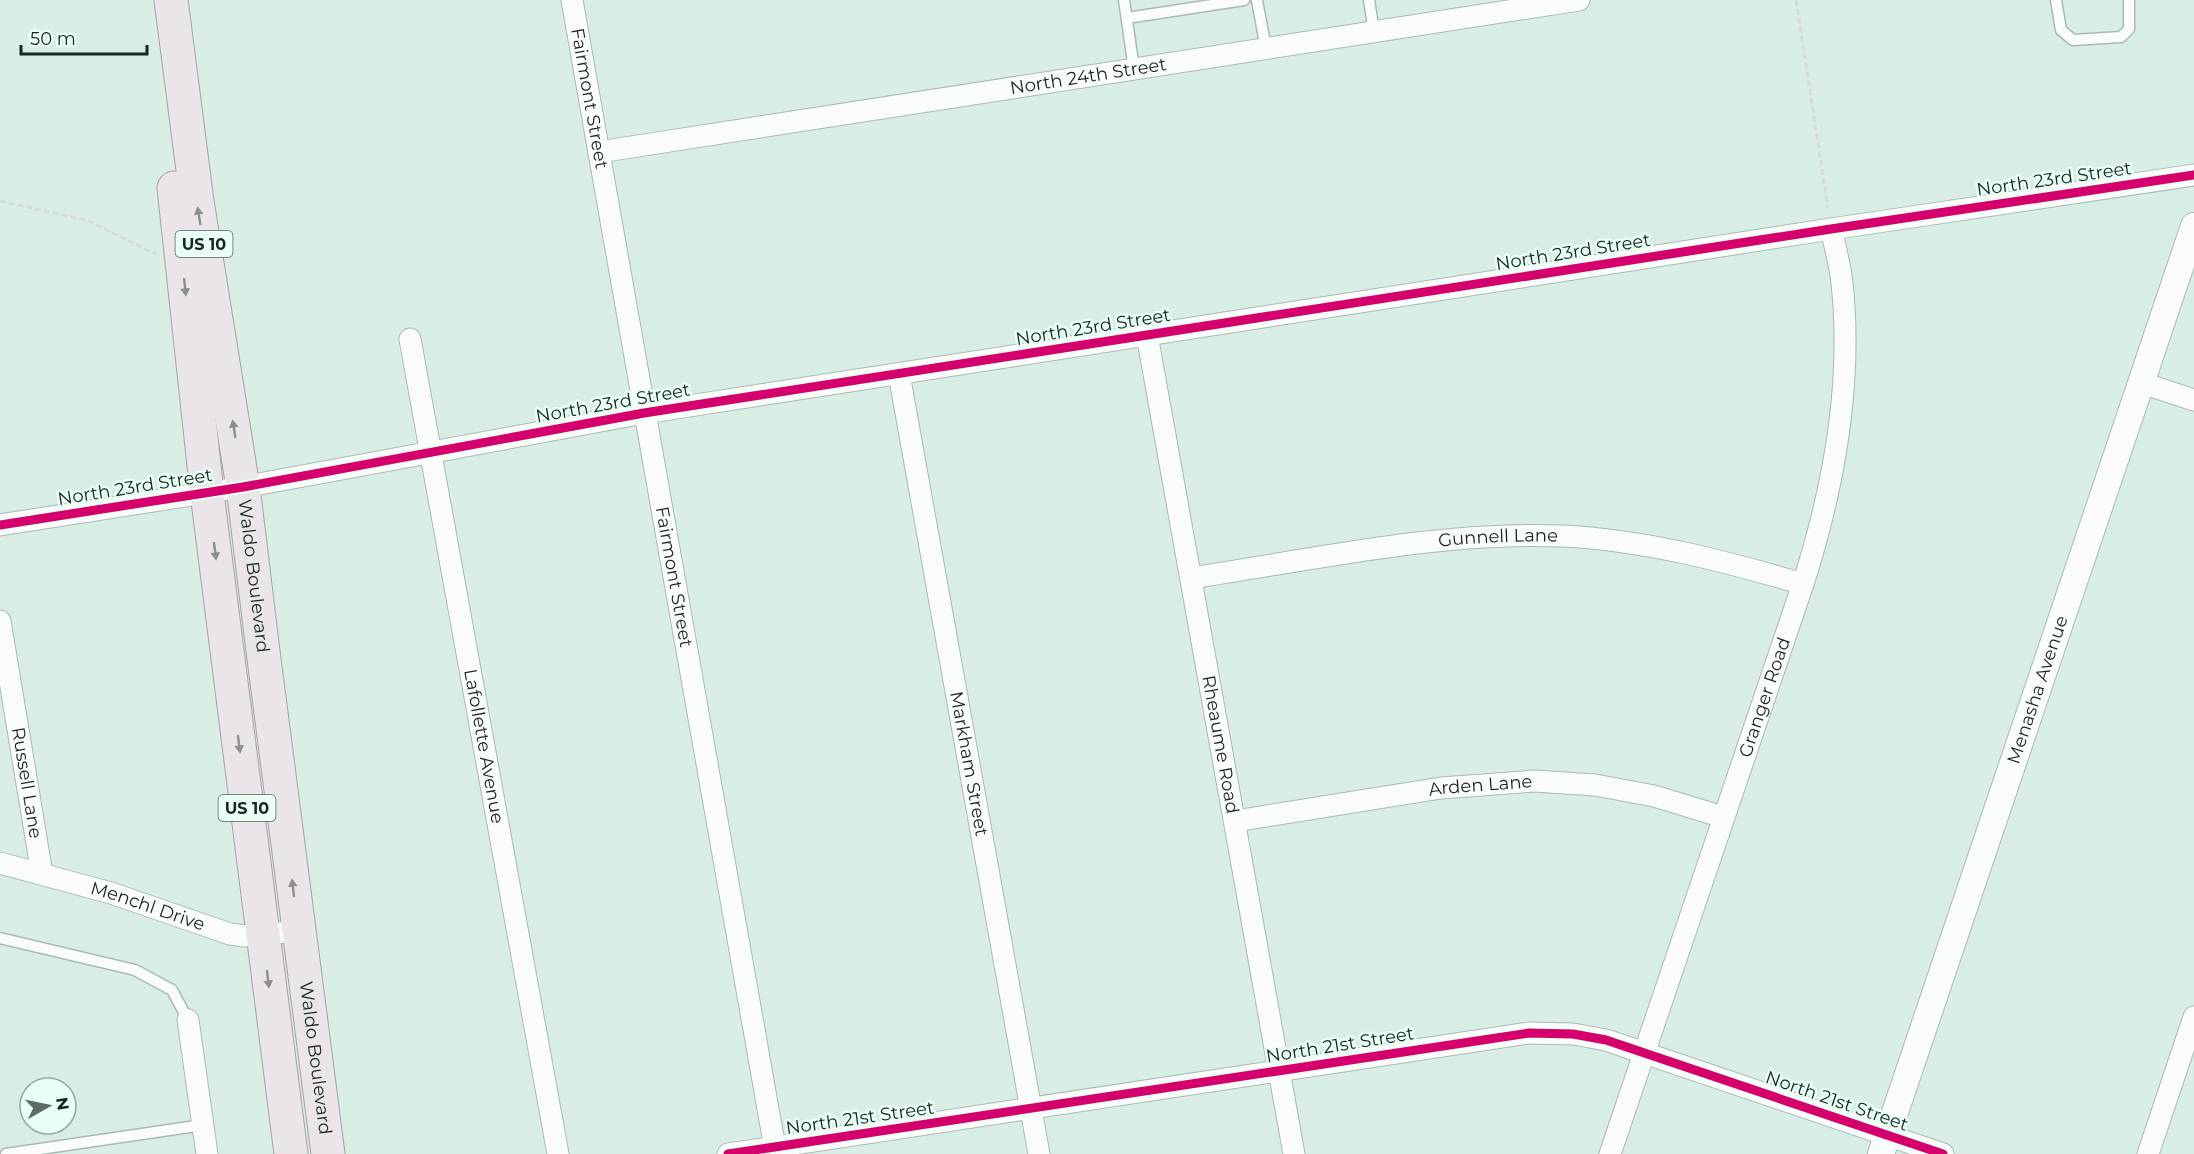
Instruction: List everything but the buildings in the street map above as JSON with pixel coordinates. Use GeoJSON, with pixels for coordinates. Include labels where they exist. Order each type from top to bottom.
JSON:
{"type":"FeatureCollection","features":[{"type":"Feature","properties":{"kind":"main road","name":"Waldo Boulevard"},"geometry":{"type":"LineString","coordinates":[[150,0],[207,492],[291,1154]]}},
{"type":"Feature","properties":{"kind":"main road","name":"Waldo Boulevard"},"geometry":{"type":"LineString","coordinates":[[171,0],[197,201],[243,487],[328,1154]]}},
{"type":"Feature","properties":{"kind":"street","name":"Fairmont Street"},"geometry":{"type":"LineString","coordinates":[[572,0],[776,1150]]}},
{"type":"Feature","properties":{"kind":"street","name":"North 24th Street"},"geometry":{"type":"LineString","coordinates":[[598,152],[1374,32],[1517,5],[1579,0]]}},
{"type":"Feature","properties":{"kind":"street","name":"North 23rd Street"},"geometry":{"type":"LineString","coordinates":[[0,525],[243,487],[644,413],[1147,335],[1830,218],[2194,175]]}},
{"type":"Feature","properties":{"kind":"street","name":"Granger Road"},"geometry":{"type":"LineString","coordinates":[[1610,1154],[1803,584],[1830,490],[1844,400],[1845,342],[1842,282],[1830,218]]}},
{"type":"Feature","properties":{"kind":"street","name":"Menasha Avenue"},"geometry":{"type":"LineString","coordinates":[[1884,1145],[2194,226]]}},
{"type":"Feature","properties":{"kind":"street","name":"Rheaume Road"},"geometry":{"type":"LineString","coordinates":[[1147,335],[1294,1154]]}},
{"type":"Feature","properties":{"kind":"street","name":"Lafollette Avenue"},"geometry":{"type":"LineString","coordinates":[[410,339],[558,1154]]}},
{"type":"Feature","properties":{"kind":"street","name":"Markham Street"},"geometry":{"type":"LineString","coordinates":[[899,374],[1039,1154]]}},
{"type":"Feature","properties":{"kind":"street"},"geometry":{"type":"LineString","coordinates":[[2142,383],[2194,400]]}},
{"type":"Feature","properties":{"kind":"street","name":"Gunnell Lane"},"geometry":{"type":"LineString","coordinates":[[1191,578],[1432,541],[1496,536],[1562,536],[1673,550],[1803,584]]}},
{"type":"Feature","properties":{"kind":"street","name":"Russell Lane"},"geometry":{"type":"LineString","coordinates":[[0,621],[42,874]]}},
{"type":"Feature","properties":{"kind":"street","name":"Arden Lane"},"geometry":{"type":"LineString","coordinates":[[1235,821],[1441,788],[1535,781],[1595,785],[1654,796],[1723,817]]}},
{"type":"Feature","properties":{"kind":"street","name":"Menchl Drive"},"geometry":{"type":"LineString","coordinates":[[0,863],[111,893],[230,934],[263,935],[299,931]]}},
{"type":"Feature","properties":{"kind":"street"},"geometry":{"type":"LineString","coordinates":[[2148,1154],[2194,1017]]}},
{"type":"Feature","properties":{"kind":"street"},"geometry":{"type":"LineString","coordinates":[[188,1020],[207,1154]]}},
{"type":"Feature","properties":{"kind":"street","name":"North 21st Street"},"geometry":{"type":"LineString","coordinates":[[728,1154],[776,1150],[1529,1033],[1573,1034],[1606,1040],[1884,1145],[1943,1154]]}},
{"type":"Feature","properties":{"kind":"lane"},"geometry":{"type":"LineString","coordinates":[[1124,0],[1134,69]]}},
{"type":"Feature","properties":{"kind":"lane"},"geometry":{"type":"LineString","coordinates":[[1127,18],[1244,0]]}},
{"type":"Feature","properties":{"kind":"lane"},"geometry":{"type":"LineString","coordinates":[[1257,0],[1266,48]]}},
{"type":"Feature","properties":{"kind":"lane"},"geometry":{"type":"LineString","coordinates":[[1369,0],[1374,32]]}},
{"type":"Feature","properties":{"kind":"lane"},"geometry":{"type":"LineString","coordinates":[[2056,0],[2061,30],[2073,40],[2121,37],[2129,29],[2129,0]]}},
{"type":"Feature","properties":{"kind":"lane"},"geometry":{"type":"LineString","coordinates":[[0,938],[135,970],[172,990],[188,1020]]}},
{"type":"Feature","properties":{"kind":"lane"},"geometry":{"type":"LineString","coordinates":[[6,1154],[203,1125]]}},
{"type":"Feature","properties":{"kind":"path"},"geometry":{"type":"LineString","coordinates":[[1796,0],[1830,218]]}},
{"type":"Feature","properties":{"kind":"path"},"geometry":{"type":"LineString","coordinates":[[0,201],[86,220],[159,255]]}},
{"type":"Feature","properties":{"kind":"cycle path"},"geometry":{"type":"LineString","coordinates":[[0,525],[243,487],[644,413],[2194,175]]}},
{"type":"Feature","properties":{"kind":"cycle path"},"geometry":{"type":"LineString","coordinates":[[728,1154],[1529,1033],[1573,1034],[1606,1040],[1943,1154]]}}]}
